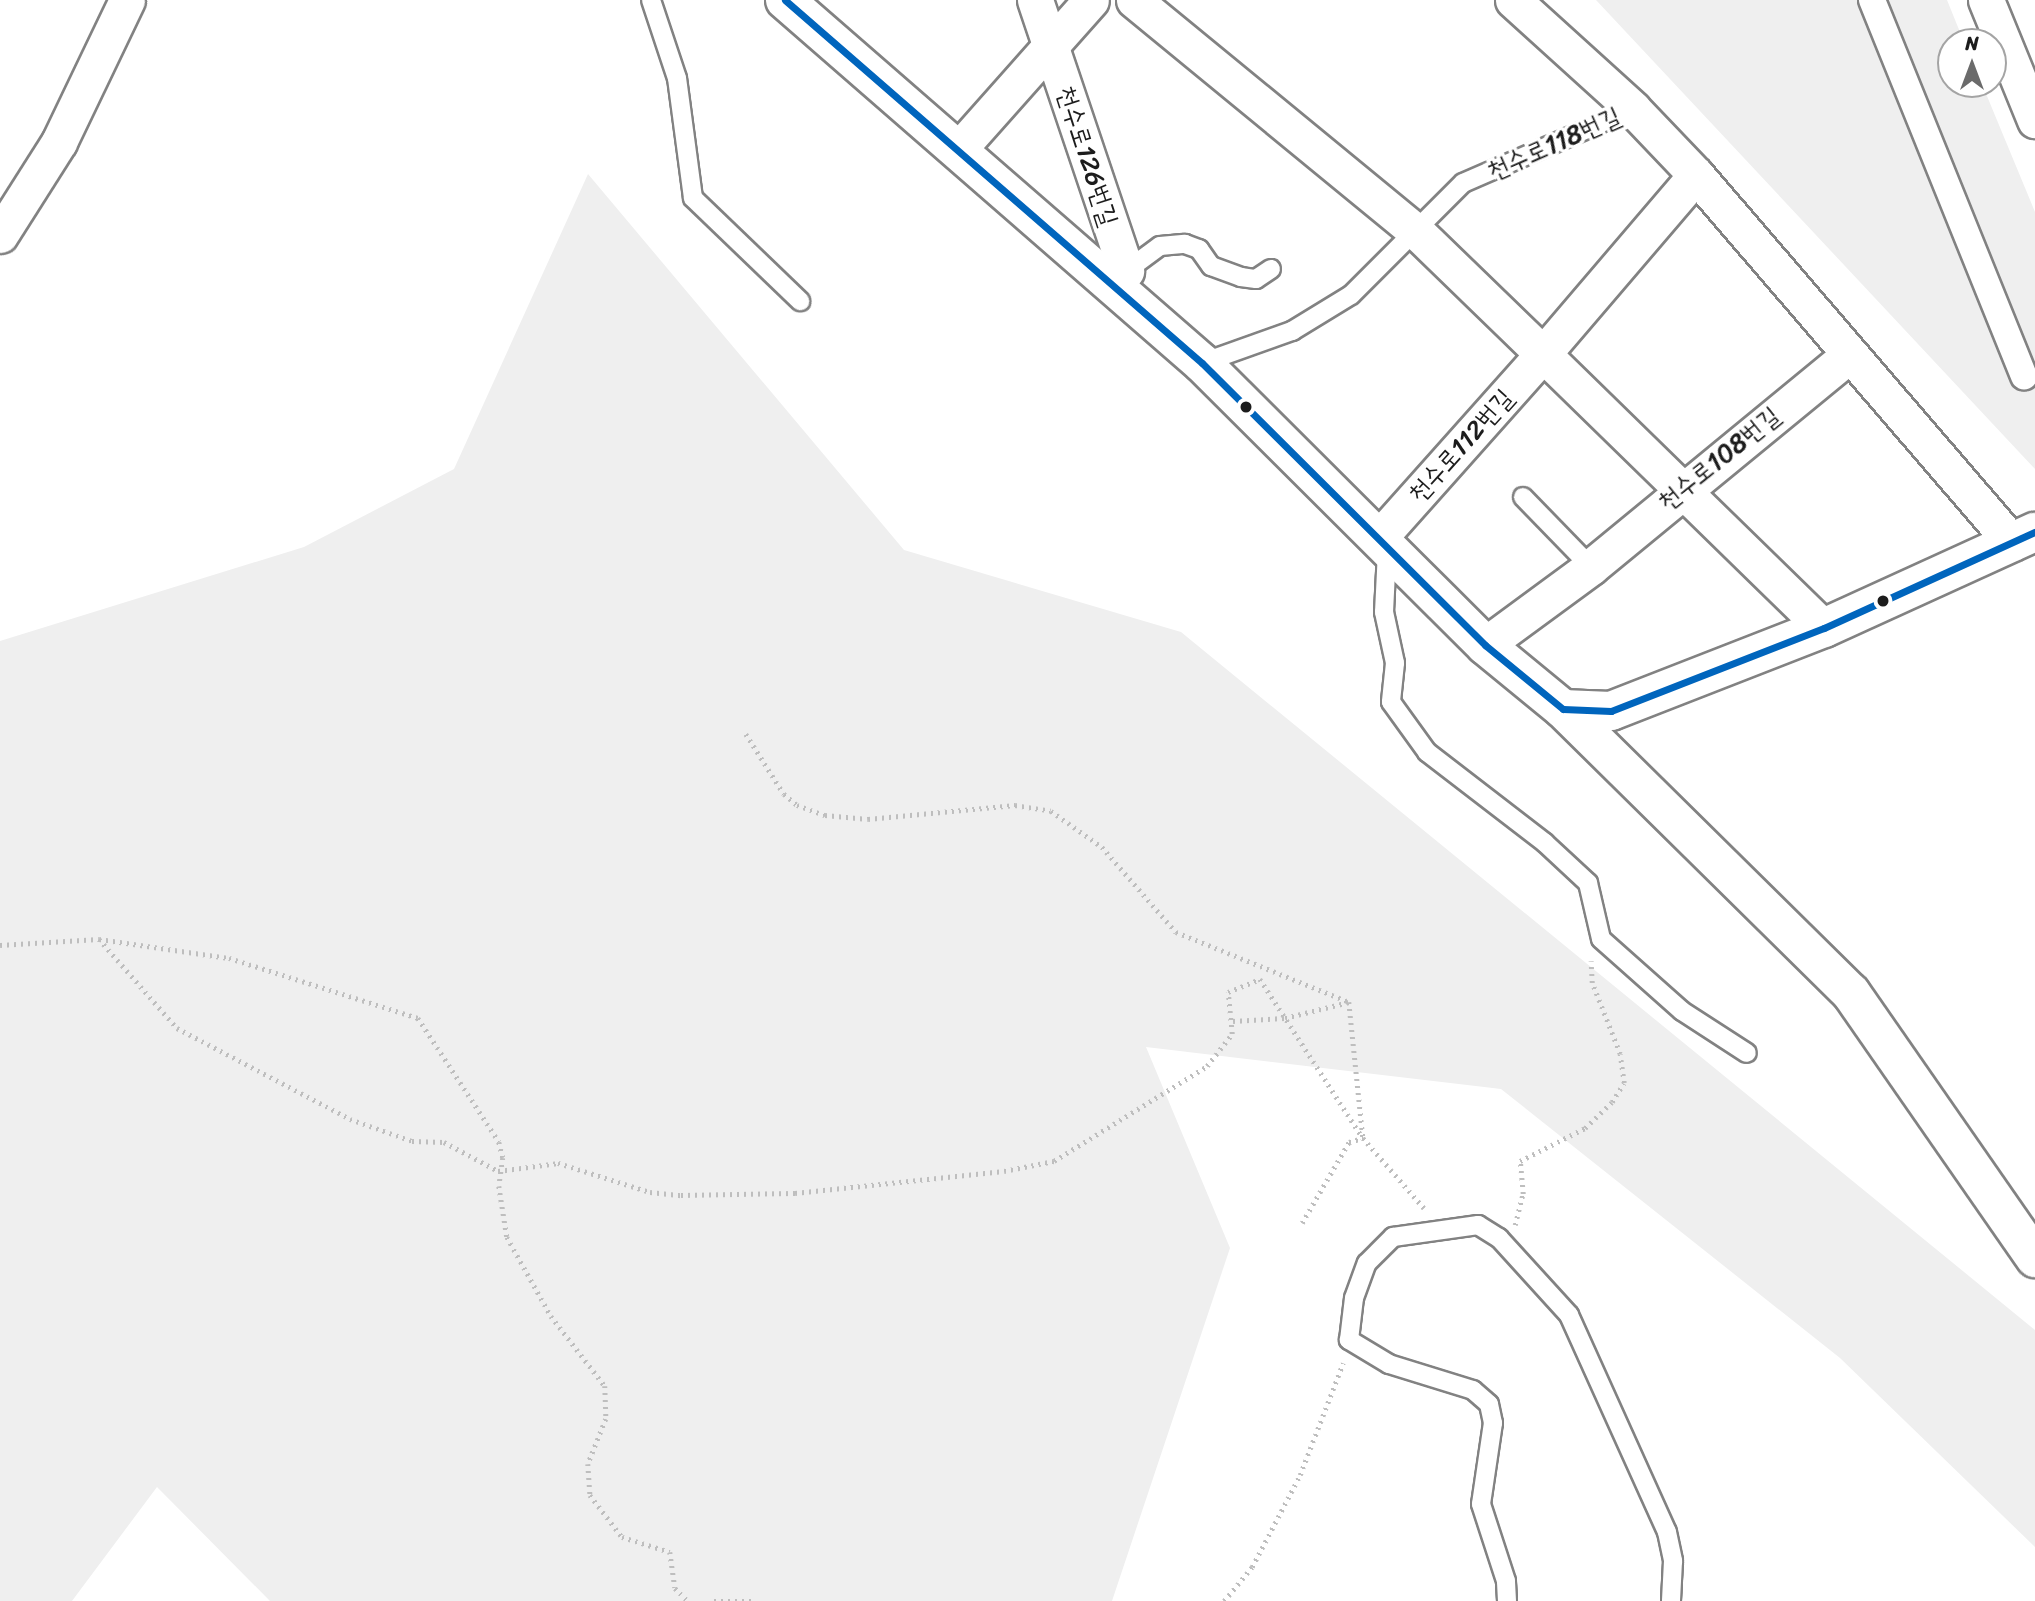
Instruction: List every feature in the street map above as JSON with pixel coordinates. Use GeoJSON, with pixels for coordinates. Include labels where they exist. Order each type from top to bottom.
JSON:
{"type":"FeatureCollection","features":[{"type":"Feature","properties":{"kind":"street"},"geometry":{"type":"LineString","coordinates":[[0,235],[59,142],[127,0]]}},
{"type":"Feature","properties":{"kind":"street"},"geometry":{"type":"LineString","coordinates":[[785,0],[958,150],[1117,278],[1485,645],[1563,709],[1851,993],[2035,1258]]}},
{"type":"Feature","properties":{"kind":"street"},"geometry":{"type":"LineString","coordinates":[[1035,0],[1051,40]]}},
{"type":"Feature","properties":{"kind":"street","name":"천수로126번길"},"geometry":{"type":"LineString","coordinates":[[958,150],[1051,40],[1091,0]]}},
{"type":"Feature","properties":{"kind":"street"},"geometry":{"type":"LineString","coordinates":[[1134,0],[1418,233],[1824,628]]}},
{"type":"Feature","properties":{"kind":"street","name":"천수로118번길"},"geometry":{"type":"LineString","coordinates":[[1513,0],[1633,109]]}},
{"type":"Feature","properties":{"kind":"street"},"geometry":{"type":"LineString","coordinates":[[1872,0],[2024,376]]}},
{"type":"Feature","properties":{"kind":"street"},"geometry":{"type":"LineString","coordinates":[[1986,0],[2035,120]]}},
{"type":"Feature","properties":{"kind":"street","name":"천수로126번길"},"geometry":{"type":"LineString","coordinates":[[1051,40],[1117,278]]}},
{"type":"Feature","properties":{"kind":"street"},"geometry":{"type":"LineString","coordinates":[[1563,709],[1611,711],[1824,628],[2024,538],[1850,354],[1696,175],[1633,109]]}},
{"type":"Feature","properties":{"kind":"street","name":"천수로112번길"},"geometry":{"type":"LineString","coordinates":[[1383,543],[1696,175]]}},
{"type":"Feature","properties":{"kind":"street","name":"천수로108번길"},"geometry":{"type":"LineString","coordinates":[[1485,645],[1591,567],[1682,488],[1850,354]]}},
{"type":"Feature","properties":{"kind":"lane"},"geometry":{"type":"LineString","coordinates":[[651,0],[677,78],[693,198],[800,301]]}},
{"type":"Feature","properties":{"kind":"lane","name":"천수로118번길"},"geometry":{"type":"LineString","coordinates":[[1202,363],[1292,331],[1351,295],[1418,233],[1463,183],[1633,109]]}},
{"type":"Feature","properties":{"kind":"lane"},"geometry":{"type":"LineString","coordinates":[[1117,278],[1160,246],[1185,244],[1199,248],[1211,266],[1241,277],[1256,279],[1271,269]]}},
{"type":"Feature","properties":{"kind":"lane"},"geometry":{"type":"LineString","coordinates":[[1523,497],[1591,567]]}},
{"type":"Feature","properties":{"kind":"lane"},"geometry":{"type":"LineString","coordinates":[[1383,543],[1384,612],[1395,663],[1391,702],[1427,752],[1545,843],[1588,883],[1601,939],[1682,1011],[1747,1053]]}},
{"type":"Feature","properties":{"kind":"lane"},"geometry":{"type":"LineString","coordinates":[[1507,1601],[1506,1581],[1480,1504],[1493,1423],[1489,1404],[1473,1390],[1389,1364],[1349,1340],[1354,1298],[1367,1263],[1394,1237],[1440,1227],[1478,1225],[1499,1238],[1569,1315],[1667,1532],[1674,1561],[1671,1601]]}},
{"type":"Feature","properties":{"kind":"path"},"geometry":{"type":"LineString","coordinates":[[746,734],[784,794],[797,805],[825,815],[868,819],[1015,806],[1051,811],[1102,847],[1176,932],[1349,1002]]}},
{"type":"Feature","properties":{"kind":"path"},"geometry":{"type":"LineString","coordinates":[[0,945],[99,939],[249,963],[418,1018],[499,1142],[503,1158],[498,1171],[507,1237],[551,1316],[605,1386],[606,1419],[588,1464],[590,1495],[622,1537],[670,1552],[675,1588],[688,1601]]}},
{"type":"Feature","properties":{"kind":"path"},"geometry":{"type":"LineString","coordinates":[[99,939],[177,1028],[350,1119],[412,1141],[444,1142],[498,1171],[558,1163],[650,1192],[743,1197],[1036,1166],[1077,1149],[1207,1066],[1227,1045],[1233,1021],[1228,992],[1260,979],[1363,1138],[1440,1227]]}},
{"type":"Feature","properties":{"kind":"path"},"geometry":{"type":"LineString","coordinates":[[1518,1222],[1523,1194],[1520,1161],[1585,1128],[1612,1102],[1624,1083],[1620,1054],[1592,983],[1591,951],[1601,939]]}},
{"type":"Feature","properties":{"kind":"path"},"geometry":{"type":"LineString","coordinates":[[1233,1021],[1285,1018],[1349,1002]]}},
{"type":"Feature","properties":{"kind":"path"},"geometry":{"type":"LineString","coordinates":[[1349,1002],[1363,1138]]}},
{"type":"Feature","properties":{"kind":"path"},"geometry":{"type":"LineString","coordinates":[[1302,1223],[1349,1142],[1363,1138]]}},
{"type":"Feature","properties":{"kind":"path"},"geometry":{"type":"LineString","coordinates":[[1224,1601],[1252,1567],[1300,1475],[1349,1340]]}},
{"type":"Feature","properties":{"kind":"path"},"geometry":{"type":"LineString","coordinates":[[714,1601],[753,1601]]}},
{"type":"Feature","properties":{"kind":"shaded area"},"geometry":{"type":"Polygon","coordinates":[[[1596,0],[1947,0],[1958,28],[1937,28],[1937,98],[1988,98],[2035,212],[2035,469],[1596,0]]]}},
{"type":"Feature","properties":{"kind":"shaded area"},"geometry":{"type":"Polygon","coordinates":[[[588,174],[904,550],[1181,632],[2035,1330],[2035,1547],[1840,1358],[1501,1089],[1146,1047],[1230,1248],[1112,1601],[270,1601],[157,1487],[72,1601],[0,1601],[0,641],[304,547],[454,469],[588,174]]]}},
{"type":"Feature","properties":{"kind":"transit line"},"geometry":{"type":"LineString","coordinates":[[785,0],[1202,363],[1485,645],[1563,709],[1611,711],[1824,628],[2035,532]]}}]}
